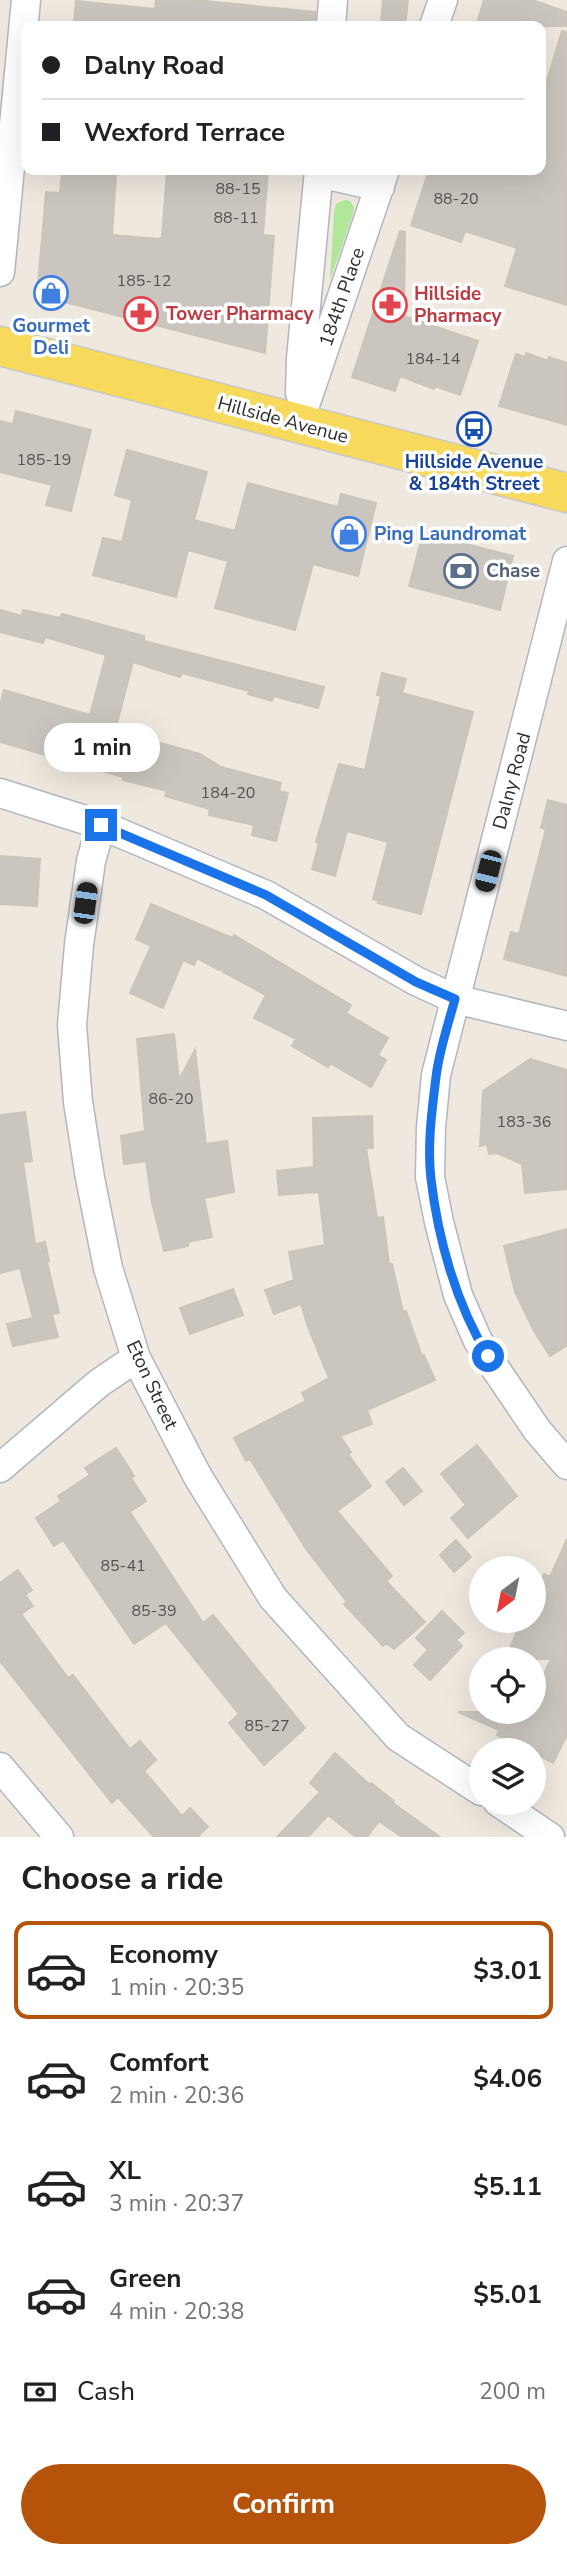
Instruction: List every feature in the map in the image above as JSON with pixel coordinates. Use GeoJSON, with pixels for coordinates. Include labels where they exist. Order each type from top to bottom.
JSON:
{"type":"FeatureCollection","features":[{"type":"Feature","properties":{"kind":"main road","name":"Hillside Avenue"},"geometry":{"type":"LineString","coordinates":[[0,346],[567,493]]}},
{"type":"Feature","properties":{"kind":"street"},"geometry":{"type":"LineString","coordinates":[[24,21],[26,0]]}},
{"type":"Feature","properties":{"kind":"street"},"geometry":{"type":"LineString","coordinates":[[331,21],[333,0]]}},
{"type":"Feature","properties":{"kind":"street"},"geometry":{"type":"LineString","coordinates":[[436,21],[443,0]]}},
{"type":"Feature","properties":{"kind":"street"},"geometry":{"type":"LineString","coordinates":[[0,272],[21,52]]}},
{"type":"Feature","properties":{"kind":"street"},"geometry":{"type":"LineString","coordinates":[[299,423],[301,358],[319,175]]}},
{"type":"Feature","properties":{"kind":"street"},"geometry":{"type":"LineString","coordinates":[[356,175],[383,178]]}},
{"type":"Feature","properties":{"kind":"street","name":"184th Place"},"geometry":{"type":"LineString","coordinates":[[299,423],[383,178]]}},
{"type":"Feature","properties":{"kind":"street","name":"Dalny Road"},"geometry":{"type":"LineString","coordinates":[[567,561],[436,1074],[430,1177],[458,1295],[478,1341],[537,1430],[567,1465]]}},
{"type":"Feature","properties":{"kind":"street"},"geometry":{"type":"LineString","coordinates":[[0,793],[101,825],[266,895],[416,982],[455,999],[567,1026]]}},
{"type":"Feature","properties":{"kind":"street","name":"Eton Street"},"geometry":{"type":"LineString","coordinates":[[101,825],[91,861],[79,945],[72,1024],[78,1102],[92,1191],[108,1268],[136,1358],[198,1477],[273,1598],[398,1737],[469,1783]]}},
{"type":"Feature","properties":{"kind":"street"},"geometry":{"type":"LineString","coordinates":[[0,1468],[99,1383],[136,1358]]}},
{"type":"Feature","properties":{"kind":"street"},"geometry":{"type":"LineString","coordinates":[[0,1767],[59,1837]]}},
{"type":"Feature","properties":{"kind":"street"},"geometry":{"type":"LineString","coordinates":[[517,1815],[550,1837]]}},
{"type":"Feature","properties":{"kind":"green space"},"geometry":{"type":"Polygon","coordinates":[[[350,201],[354,207],[353,214],[330,280],[334,211],[336,204],[350,201]]]}},
{"type":"Feature","properties":{"kind":"building"},"geometry":{"type":"Polygon","coordinates":[[[156,0],[195,0],[315,12],[315,21],[74,21],[76,1],[155,9],[156,0]]]}},
{"type":"Feature","properties":{"kind":"building"},"geometry":{"type":"Polygon","coordinates":[[[383,0],[408,0],[406,21],[381,21],[383,0]]]}},
{"type":"Feature","properties":{"kind":"building"},"geometry":{"type":"Polygon","coordinates":[[[484,0],[532,0],[567,12],[567,26],[546,26],[546,21],[478,21],[484,0]]]}},
{"type":"Feature","properties":{"kind":"building"},"geometry":{"type":"Polygon","coordinates":[[[562,31],[567,32],[567,305],[505,286],[517,248],[465,231],[461,242],[411,225],[427,175],[546,175],[546,84],[562,31]]]}},
{"type":"Feature","properties":{"kind":"building"},"geometry":{"type":"Polygon","coordinates":[[[62,175],[116,175],[112,235],[159,239],[162,237],[167,175],[268,175],[263,235],[274,236],[265,353],[37,295],[46,192],[60,193],[62,175]]]}},
{"type":"Feature","properties":{"kind":"building"},"geometry":{"type":"Polygon","coordinates":[[[400,231],[405,232],[404,316],[478,341],[460,395],[435,386],[434,389],[400,376],[395,391],[352,377],[400,231]]]}},
{"type":"Feature","properties":{"kind":"building"},"geometry":{"type":"Polygon","coordinates":[[[526,353],[548,361],[549,357],[567,363],[567,425],[499,406],[516,354],[525,357],[526,353]]]}},
{"type":"Feature","properties":{"kind":"building"},"geometry":{"type":"Polygon","coordinates":[[[16,411],[91,430],[71,511],[46,505],[52,485],[0,472],[0,421],[13,424],[16,411]]]}},
{"type":"Feature","properties":{"kind":"building"},"geometry":{"type":"Polygon","coordinates":[[[127,450],[207,472],[194,520],[235,531],[248,483],[338,507],[341,494],[376,503],[358,576],[313,564],[295,630],[215,608],[228,561],[188,550],[176,597],[93,575],[103,538],[122,542],[132,500],[115,495],[127,450]]]}},
{"type":"Feature","properties":{"kind":"building","name":"Chase"},"geometry":{"type":"Polygon","coordinates":[[[423,533],[513,556],[500,610],[409,586],[423,533]]]}},
{"type":"Feature","properties":{"kind":"building"},"geometry":{"type":"Polygon","coordinates":[[[0,610],[22,616],[23,610],[60,618],[62,614],[144,636],[144,641],[324,687],[318,708],[273,696],[272,701],[248,694],[249,691],[182,673],[180,677],[133,662],[116,727],[158,738],[157,742],[200,754],[221,767],[281,783],[279,791],[288,793],[276,841],[252,835],[254,825],[209,815],[210,809],[165,796],[167,791],[0,742],[0,706],[4,690],[90,715],[106,655],[45,637],[43,643],[0,632],[0,610]]]}},
{"type":"Feature","properties":{"kind":"building"},"geometry":{"type":"Polygon","coordinates":[[[382,673],[406,679],[402,693],[473,712],[421,914],[378,903],[379,901],[373,899],[388,842],[347,831],[335,876],[312,869],[319,843],[316,842],[339,764],[365,770],[381,696],[377,695],[382,673]]]}},
{"type":"Feature","properties":{"kind":"building"},"geometry":{"type":"Polygon","coordinates":[[[548,800],[567,805],[567,976],[504,959],[511,932],[519,934],[546,829],[541,828],[548,800]]]}},
{"type":"Feature","properties":{"kind":"building"},"geometry":{"type":"Polygon","coordinates":[[[0,856],[40,859],[37,906],[0,904],[0,856]]]}},
{"type":"Feature","properties":{"kind":"building"},"geometry":{"type":"Polygon","coordinates":[[[151,904],[233,938],[234,935],[351,1005],[346,1013],[388,1038],[378,1055],[386,1060],[371,1087],[330,1063],[328,1067],[292,1046],[296,1039],[254,1018],[266,995],[223,972],[223,969],[219,970],[197,958],[194,965],[183,960],[163,1008],[130,993],[151,946],[136,939],[151,904]]]}},
{"type":"Feature","properties":{"kind":"building"},"geometry":{"type":"Polygon","coordinates":[[[174,1034],[179,1080],[195,1050],[206,1144],[227,1141],[234,1192],[204,1198],[212,1237],[164,1251],[152,1203],[146,1161],[124,1164],[121,1136],[145,1131],[137,1039],[174,1034]]]}},
{"type":"Feature","properties":{"kind":"building"},"geometry":{"type":"Polygon","coordinates":[[[530,1059],[567,1070],[567,1189],[525,1193],[522,1164],[497,1153],[489,1154],[487,1144],[480,1146],[483,1091],[530,1059]]]}},
{"type":"Feature","properties":{"kind":"building"},"geometry":{"type":"Polygon","coordinates":[[[25,1112],[32,1161],[23,1162],[35,1244],[45,1242],[59,1313],[52,1314],[58,1337],[13,1346],[7,1324],[33,1318],[20,1268],[0,1273],[0,1115],[25,1112]]]}},
{"type":"Feature","properties":{"kind":"building"},"geometry":{"type":"Polygon","coordinates":[[[372,1116],[373,1148],[366,1148],[377,1218],[383,1217],[389,1264],[392,1264],[403,1312],[406,1311],[422,1356],[424,1355],[435,1380],[367,1410],[372,1424],[340,1436],[351,1452],[348,1454],[371,1486],[337,1511],[392,1576],[386,1581],[425,1622],[394,1649],[386,1643],[383,1646],[344,1604],[347,1602],[306,1549],[250,1459],[246,1461],[234,1438],[306,1401],[302,1393],[329,1378],[301,1304],[274,1314],[265,1290],[294,1280],[289,1252],[325,1245],[319,1192],[279,1195],[277,1171],[314,1167],[313,1118],[372,1116]]]}},
{"type":"Feature","properties":{"kind":"building"},"geometry":{"type":"Polygon","coordinates":[[[567,1229],[567,1345],[550,1356],[515,1292],[504,1246],[567,1229]]]}},
{"type":"Feature","properties":{"kind":"building"},"geometry":{"type":"Polygon","coordinates":[[[233,1289],[243,1315],[190,1334],[180,1308],[233,1289]]]}},
{"type":"Feature","properties":{"kind":"building"},"geometry":{"type":"Polygon","coordinates":[[[477,1445],[517,1496],[468,1538],[451,1518],[466,1505],[441,1474],[477,1445]]]}},
{"type":"Feature","properties":{"kind":"building"},"geometry":{"type":"Polygon","coordinates":[[[116,1448],[146,1501],[130,1512],[203,1623],[213,1615],[305,1728],[264,1765],[229,1723],[239,1714],[166,1623],[134,1644],[63,1540],[54,1546],[36,1518],[61,1501],[58,1496],[90,1475],[85,1468],[116,1448]]]}},
{"type":"Feature","properties":{"kind":"building"},"geometry":{"type":"Polygon","coordinates":[[[403,1468],[422,1491],[404,1505],[386,1482],[403,1468]]]}},
{"type":"Feature","properties":{"kind":"building"},"geometry":{"type":"Polygon","coordinates":[[[567,1539],[567,1735],[553,1763],[546,1759],[546,1738],[503,1738],[497,1735],[499,1730],[485,1724],[546,1724],[546,1670],[551,1659],[546,1659],[546,1647],[510,1647],[516,1633],[546,1633],[546,1575],[550,1577],[567,1539]]]}},
{"type":"Feature","properties":{"kind":"building"},"geometry":{"type":"Polygon","coordinates":[[[456,1540],[470,1556],[454,1572],[440,1555],[456,1540]]]}},
{"type":"Feature","properties":{"kind":"building"},"geometry":{"type":"Polygon","coordinates":[[[18,1570],[32,1590],[25,1595],[33,1606],[21,1614],[68,1678],[73,1675],[130,1749],[140,1741],[156,1760],[144,1771],[182,1816],[190,1808],[208,1827],[200,1837],[154,1837],[118,1797],[112,1803],[0,1661],[0,1583],[18,1570]]]}},
{"type":"Feature","properties":{"kind":"building"},"geometry":{"type":"Polygon","coordinates":[[[442,1611],[464,1633],[456,1640],[462,1646],[430,1680],[414,1665],[428,1650],[416,1638],[442,1611]]]}},
{"type":"Feature","properties":{"kind":"building"},"geometry":{"type":"Polygon","coordinates":[[[335,1753],[370,1785],[371,1783],[394,1801],[393,1803],[440,1837],[402,1837],[379,1821],[367,1837],[356,1837],[328,1815],[308,1837],[277,1837],[320,1792],[310,1783],[335,1753]]]}},
{"type":"Feature","properties":{"kind":"place","name":"Gourmet Deli"},"geometry":{"type":"Point","coordinates":[51,293]}},
{"type":"Feature","properties":{"kind":"place","name":"Hillside Pharmacy"},"geometry":{"type":"Point","coordinates":[390,305]}},
{"type":"Feature","properties":{"kind":"place","name":"Tower Pharmacy"},"geometry":{"type":"Point","coordinates":[141,314]}},
{"type":"Feature","properties":{"kind":"place","name":"Hillside Avenue & 184th Street"},"geometry":{"type":"Point","coordinates":[474,429]}},
{"type":"Feature","properties":{"kind":"place","name":"Ping Laundromat"},"geometry":{"type":"Point","coordinates":[349,534]}},
{"type":"Feature","properties":{"kind":"place","name":"Chase"},"geometry":{"type":"Point","coordinates":[461,571]}},
{"type":"Feature","properties":{"kind":"route"},"geometry":{"type":"LineString","coordinates":[[101,825],[266,895],[416,982],[455,999],[436,1074],[430,1177],[458,1295],[478,1341],[488,1356]]}}]}
